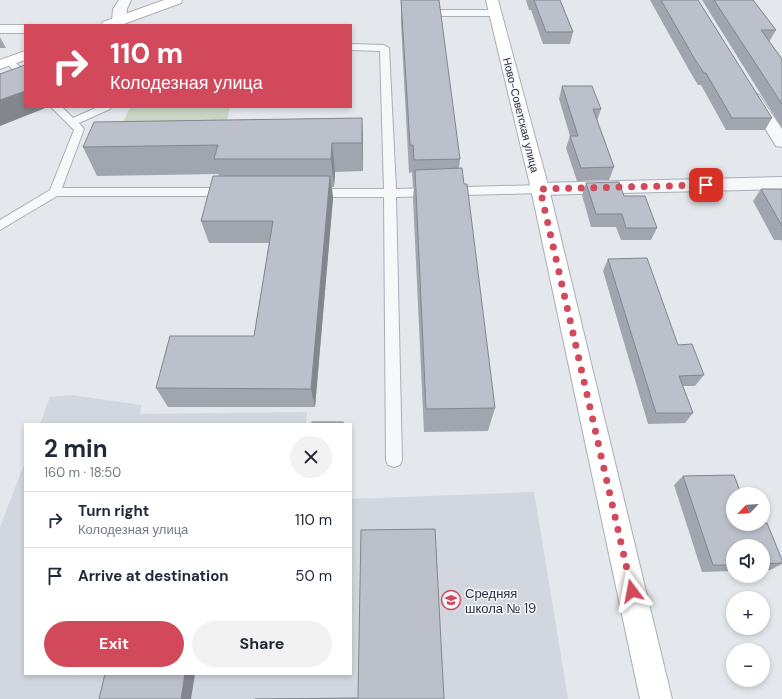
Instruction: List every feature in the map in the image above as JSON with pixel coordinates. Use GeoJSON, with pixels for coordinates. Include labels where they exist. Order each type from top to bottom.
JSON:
{"type":"FeatureCollection","features":[{"type":"Feature","properties":{"kind":"main road"},"geometry":{"type":"LineString","coordinates":[[114,23],[176,0]]}},
{"type":"Feature","properties":{"kind":"main road","name":"Ново-Советская улица"},"geometry":{"type":"LineString","coordinates":[[494,7],[540,189],[656,699]]}},
{"type":"Feature","properties":{"kind":"main road"},"geometry":{"type":"LineString","coordinates":[[4,63],[24,56]]}},
{"type":"Feature","properties":{"kind":"street"},"geometry":{"type":"LineString","coordinates":[[114,23],[125,0]]}},
{"type":"Feature","properties":{"kind":"street"},"geometry":{"type":"LineString","coordinates":[[0,29],[24,29]]}},
{"type":"Feature","properties":{"kind":"street"},"geometry":{"type":"LineString","coordinates":[[748,88],[782,142]]}},
{"type":"Feature","properties":{"kind":"street"},"geometry":{"type":"LineString","coordinates":[[540,189],[782,184]]}},
{"type":"Feature","properties":{"kind":"lane"},"geometry":{"type":"LineString","coordinates":[[416,0],[414,3],[418,10],[425,13],[494,7]]}},
{"type":"Feature","properties":{"kind":"lane"},"geometry":{"type":"LineString","coordinates":[[352,47],[384,48],[390,193],[394,460]]}},
{"type":"Feature","properties":{"kind":"lane"},"geometry":{"type":"LineString","coordinates":[[4,63],[24,76]]}},
{"type":"Feature","properties":{"kind":"lane"},"geometry":{"type":"LineString","coordinates":[[55,192],[79,129],[57,108]]}},
{"type":"Feature","properties":{"kind":"lane"},"geometry":{"type":"LineString","coordinates":[[72,122],[104,108]]}},
{"type":"Feature","properties":{"kind":"lane"},"geometry":{"type":"LineString","coordinates":[[302,192],[390,193],[540,189]]}},
{"type":"Feature","properties":{"kind":"lane"},"geometry":{"type":"LineString","coordinates":[[0,226],[55,192],[239,192]]}},
{"type":"Feature","properties":{"kind":"shaded area"},"geometry":{"type":"Polygon","coordinates":[[[71,395],[141,405],[140,414],[307,412],[306,423],[40,423],[50,397],[71,395]]]}},
{"type":"Feature","properties":{"kind":"shaded area","name":"Средняя школа № 19"},"geometry":{"type":"Polygon","coordinates":[[[24,465],[24,675],[352,675],[352,499],[534,492],[568,699],[0,699],[0,527],[24,465]]]}},
{"type":"Feature","properties":{"kind":"green space"},"geometry":{"type":"Polygon","coordinates":[[[130,108],[230,108],[226,125],[121,127],[130,108]]]}},
{"type":"Feature","properties":{"kind":"building"},"geometry":{"type":"Polygon","coordinates":[[[401,0],[439,0],[460,159],[414,160],[413,145],[410,145],[401,0]]]}},
{"type":"Feature","properties":{"kind":"building"},"geometry":{"type":"Polygon","coordinates":[[[534,0],[560,0],[573,32],[546,32],[534,0]]]}},
{"type":"Feature","properties":{"kind":"building"},"geometry":{"type":"Polygon","coordinates":[[[661,0],[698,0],[772,118],[732,118],[706,73],[704,73],[694,58],[661,0]]]}},
{"type":"Feature","properties":{"kind":"building"},"geometry":{"type":"Polygon","coordinates":[[[714,0],[753,0],[776,30],[761,30],[782,59],[782,104],[714,0]]]}},
{"type":"Feature","properties":{"kind":"building"},"geometry":{"type":"Polygon","coordinates":[[[24,65],[24,91],[0,100],[0,74],[24,65]]]}},
{"type":"Feature","properties":{"kind":"building"},"geometry":{"type":"Polygon","coordinates":[[[562,86],[592,86],[601,109],[593,109],[614,167],[581,168],[570,136],[578,136],[562,86]]]}},
{"type":"Feature","properties":{"kind":"building"},"geometry":{"type":"Polygon","coordinates":[[[362,118],[362,143],[332,143],[331,159],[214,159],[218,145],[83,147],[94,122],[362,118]]]}},
{"type":"Feature","properties":{"kind":"building"},"geometry":{"type":"Polygon","coordinates":[[[462,168],[464,184],[467,184],[495,408],[426,409],[415,170],[462,168]]]}},
{"type":"Feature","properties":{"kind":"building"},"geometry":{"type":"Polygon","coordinates":[[[213,176],[330,176],[311,389],[156,388],[170,336],[254,336],[273,221],[201,221],[213,176]]]}},
{"type":"Feature","properties":{"kind":"building"},"geometry":{"type":"Polygon","coordinates":[[[619,182],[624,196],[645,196],[657,228],[626,228],[622,214],[596,214],[586,183],[619,182]]]}},
{"type":"Feature","properties":{"kind":"building"},"geometry":{"type":"Polygon","coordinates":[[[761,189],[782,189],[782,226],[761,189]]]}},
{"type":"Feature","properties":{"kind":"building"},"geometry":{"type":"Polygon","coordinates":[[[647,258],[678,345],[692,344],[704,375],[679,376],[693,413],[656,413],[608,259],[647,258]]]}},
{"type":"Feature","properties":{"kind":"building"},"geometry":{"type":"Polygon","coordinates":[[[312,422],[343,422],[343,423],[312,422]]]}},
{"type":"Feature","properties":{"kind":"building"},"geometry":{"type":"Polygon","coordinates":[[[734,475],[738,487],[726,487],[726,531],[770,530],[782,563],[770,564],[770,539],[726,539],[726,565],[713,565],[683,476],[734,475]]]}},
{"type":"Feature","properties":{"kind":"building"},"geometry":{"type":"Polygon","coordinates":[[[435,529],[444,699],[255,699],[358,698],[361,530],[435,529]]]}},
{"type":"Feature","properties":{"kind":"building"},"geometry":{"type":"Polygon","coordinates":[[[105,675],[185,675],[181,699],[99,699],[105,675]]]}},
{"type":"Feature","properties":{"kind":"place","name":"Средняя школа № 19"},"geometry":{"type":"Point","coordinates":[451,600]}},
{"type":"Feature","properties":{"kind":"route"},"geometry":{"type":"LineString","coordinates":[[632,591],[540,189],[706,185]]}}]}
